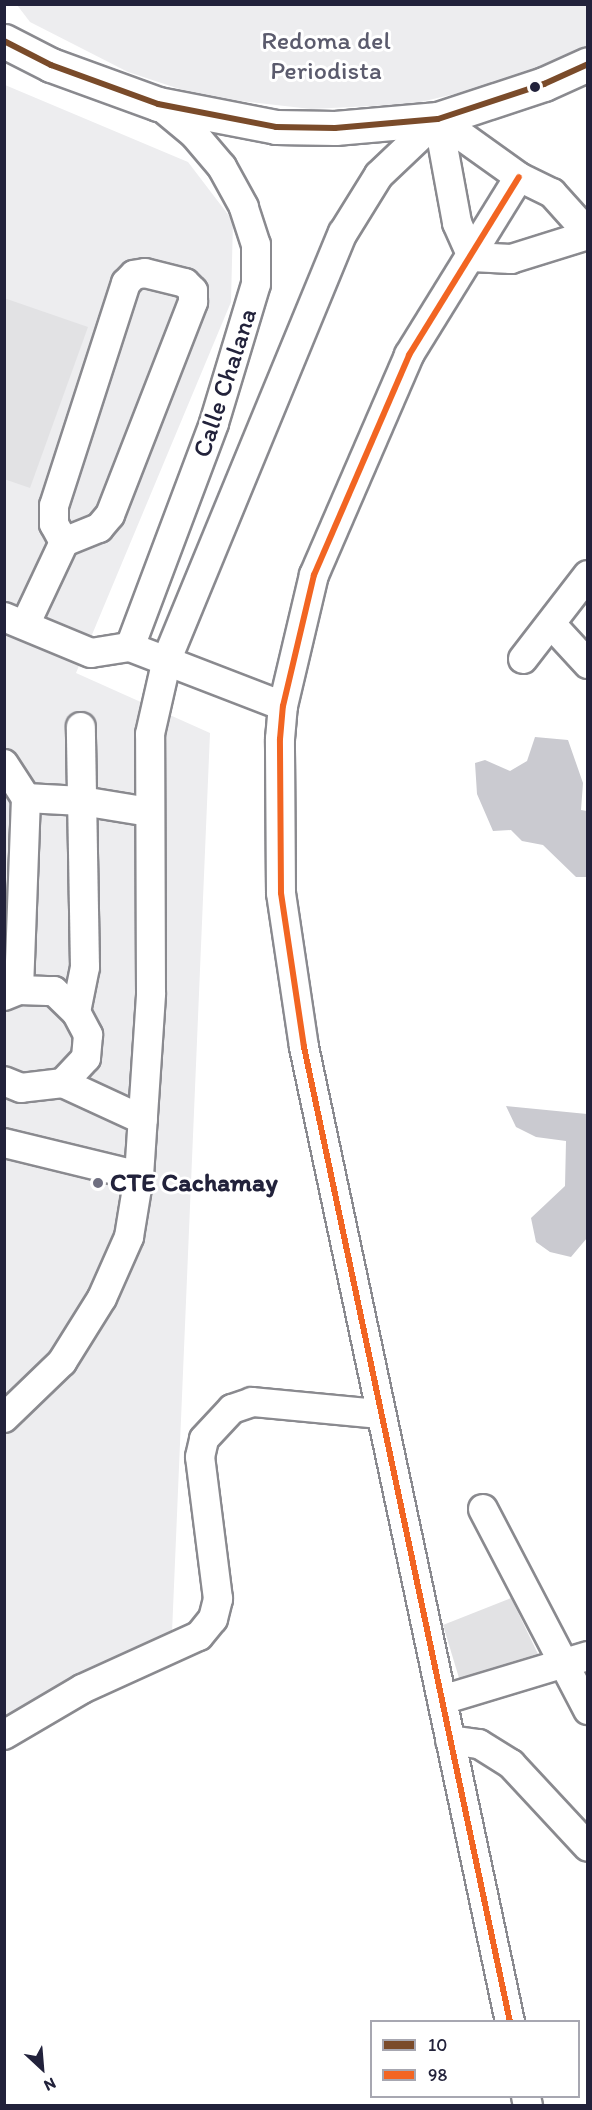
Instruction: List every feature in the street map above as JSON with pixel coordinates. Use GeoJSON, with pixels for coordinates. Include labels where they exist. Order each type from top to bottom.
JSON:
{"type":"FeatureCollection","features":[{"type":"Feature","properties":{"kind":"main road"},"geometry":{"type":"LineString","coordinates":[[4,21],[51,65]]}},
{"type":"Feature","properties":{"kind":"main road"},"geometry":{"type":"LineString","coordinates":[[4,41],[51,65],[158,104],[276,127],[335,128],[438,120],[544,84],[588,64]]}},
{"type":"Feature","properties":{"kind":"street","name":"Calle Chalana"},"geometry":{"type":"LineString","coordinates":[[130,647],[214,423],[256,284],[256,245],[244,207],[228,177],[194,134],[158,104]]}},
{"type":"Feature","properties":{"kind":"street"},"geometry":{"type":"LineString","coordinates":[[438,120],[519,177],[552,193],[588,234],[511,259],[472,257]]}},
{"type":"Feature","properties":{"kind":"street"},"geometry":{"type":"LineString","coordinates":[[438,120],[457,223],[472,257]]}},
{"type":"Feature","properties":{"kind":"street","name":"Calle Chalana"},"geometry":{"type":"LineString","coordinates":[[4,1418],[62,1362],[102,1298],[129,1237],[139,1176],[151,993],[150,734],[167,659],[343,233],[379,175],[438,120]]}},
{"type":"Feature","properties":{"kind":"street"},"geometry":{"type":"LineString","coordinates":[[510,2020],[379,1414],[304,1047],[280,893],[283,706],[314,575],[409,355],[472,257],[519,177]]}},
{"type":"Feature","properties":{"kind":"street"},"geometry":{"type":"LineString","coordinates":[[64,542],[54,524],[54,506],[126,284],[134,275],[145,273],[185,283],[193,291],[193,302],[110,515],[99,528],[64,542],[15,621],[91,653],[130,647],[167,659],[283,706]]}},
{"type":"Feature","properties":{"kind":"street"},"geometry":{"type":"LineString","coordinates":[[523,659],[552,625],[588,574]]}},
{"type":"Feature","properties":{"kind":"street"},"geometry":{"type":"LineString","coordinates":[[552,625],[588,664]]}},
{"type":"Feature","properties":{"kind":"street"},"geometry":{"type":"LineString","coordinates":[[76,1012],[85,967],[81,727]]}},
{"type":"Feature","properties":{"kind":"street"},"geometry":{"type":"LineString","coordinates":[[4,764],[26,798],[12,993],[54,991],[76,1012],[88,1035],[86,1058],[63,1083],[42,1089],[4,1081]]}},
{"type":"Feature","properties":{"kind":"street"},"geometry":{"type":"LineString","coordinates":[[26,798],[82,801],[149,812]]}},
{"type":"Feature","properties":{"kind":"street"},"geometry":{"type":"LineString","coordinates":[[63,1083],[143,1120]]}},
{"type":"Feature","properties":{"kind":"street"},"geometry":{"type":"LineString","coordinates":[[4,1143],[139,1176]]}},
{"type":"Feature","properties":{"kind":"street"},"geometry":{"type":"LineString","coordinates":[[4,1735],[82,1689],[199,1636],[213,1618],[218,1599],[200,1457],[204,1439],[232,1409],[252,1401],[379,1414]]}},
{"type":"Feature","properties":{"kind":"street"},"geometry":{"type":"LineString","coordinates":[[483,1509],[562,1667],[588,1710]]}},
{"type":"Feature","properties":{"kind":"street"},"geometry":{"type":"LineString","coordinates":[[442,1700],[562,1667],[588,1656]]}},
{"type":"Feature","properties":{"kind":"street"},"geometry":{"type":"LineString","coordinates":[[450,1740],[479,1744],[512,1764],[588,1847]]}},
{"type":"Feature","properties":{"kind":"green space","name":"Redoma del Periodista"},"geometry":{"type":"Polygon","coordinates":[[[17,5],[587,5],[587,52],[519,79],[412,104],[311,109],[204,97],[128,72],[30,22],[17,5]]]}},
{"type":"Feature","properties":{"kind":"green space","name":"CTE Cachamay"},"geometry":{"type":"Polygon","coordinates":[[[5,85],[188,162],[233,221],[231,302],[76,673],[210,733],[172,1633],[5,1718],[5,85]]]}},
{"type":"Feature","properties":{"kind":"shaded area"},"geometry":{"type":"Polygon","coordinates":[[[535,737],[568,740],[583,783],[581,810],[587,811],[587,877],[576,877],[543,845],[522,841],[511,830],[493,831],[477,794],[475,763],[485,760],[510,771],[527,761],[535,737]]]}},
{"type":"Feature","properties":{"kind":"shaded area"},"geometry":{"type":"Polygon","coordinates":[[[506,1106],[587,1114],[587,1238],[571,1257],[550,1252],[536,1242],[531,1218],[565,1186],[566,1141],[536,1137],[516,1127],[506,1106]]]}},
{"type":"Feature","properties":{"kind":"building"},"geometry":{"type":"Polygon","coordinates":[[[4,298],[88,327],[30,488],[4,479],[4,298]]]}},
{"type":"Feature","properties":{"kind":"building"},"geometry":{"type":"Polygon","coordinates":[[[511,1598],[538,1654],[459,1678],[443,1625],[511,1598]]]}},
{"type":"Feature","properties":{"kind":"transit line","name":"10"},"geometry":{"type":"LineString","coordinates":[[4,41],[51,65],[158,104],[276,127],[335,128],[438,119],[544,84],[588,64]]}},
{"type":"Feature","properties":{"kind":"transit line","name":"98"},"geometry":{"type":"LineString","coordinates":[[510,2020],[304,1047],[281,893],[280,739],[283,706],[314,575],[409,355],[519,177]]}},
{"type":"Feature","properties":{"kind":"place","name":"CTE Cachamay"},"geometry":{"type":"Point","coordinates":[98,1183]}}]}
